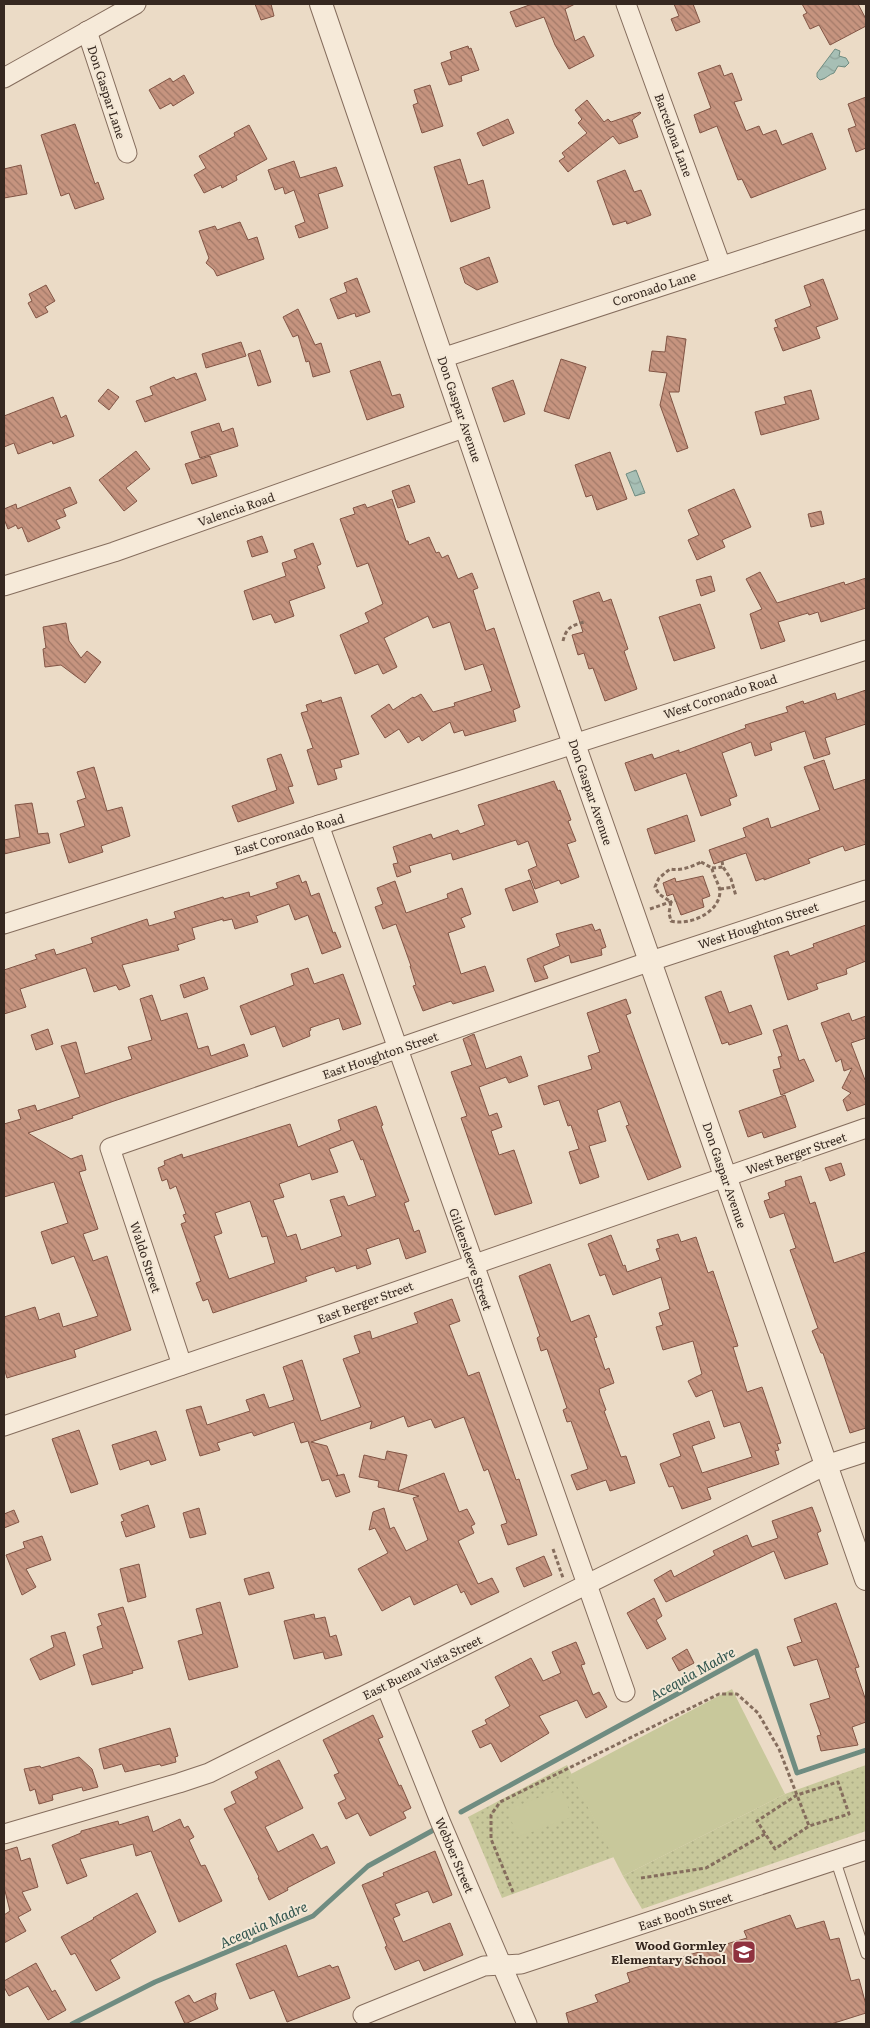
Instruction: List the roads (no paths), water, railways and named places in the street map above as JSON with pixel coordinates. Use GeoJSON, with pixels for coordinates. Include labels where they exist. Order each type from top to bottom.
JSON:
{"type":"FeatureCollection","features":[{"type":"Feature","properties":{"kind":"street"},"geometry":{"type":"LineString","coordinates":[[4,78],[136,4]]}},
{"type":"Feature","properties":{"kind":"street","name":"Don Gaspar Avenue"},"geometry":{"type":"LineString","coordinates":[[321,4],[574,744],[866,1579]]}},
{"type":"Feature","properties":{"kind":"street","name":"Barcelona Lane"},"geometry":{"type":"LineString","coordinates":[[626,4],[721,266]]}},
{"type":"Feature","properties":{"kind":"street","name":"Don Gaspar Lane"},"geometry":{"type":"LineString","coordinates":[[87,31],[127,154]]}},
{"type":"Feature","properties":{"kind":"street","name":"Coronado Lane"},"geometry":{"type":"LineString","coordinates":[[442,358],[866,219]]}},
{"type":"Feature","properties":{"kind":"street","name":"Valencia Road"},"geometry":{"type":"LineString","coordinates":[[4,586],[114,552],[466,427]]}},
{"type":"Feature","properties":{"kind":"street","name":"West Coronado Road"},"geometry":{"type":"LineString","coordinates":[[574,744],[866,650]]}},
{"type":"Feature","properties":{"kind":"street","name":"East Coronado Road"},"geometry":{"type":"LineString","coordinates":[[4,924],[574,744]]}},
{"type":"Feature","properties":{"kind":"street","name":"Gildersleeve Street"},"geometry":{"type":"LineString","coordinates":[[319,824],[472,1264],[625,1692]]}},
{"type":"Feature","properties":{"kind":"street","name":"West Houghton Street"},"geometry":{"type":"LineString","coordinates":[[651,960],[866,890]]}},
{"type":"Feature","properties":{"kind":"street","name":"East Houghton Street"},"geometry":{"type":"LineString","coordinates":[[110,1148],[651,960]]}},
{"type":"Feature","properties":{"kind":"street","name":"West Berger Street"},"geometry":{"type":"LineString","coordinates":[[726,1177],[866,1128]]}},
{"type":"Feature","properties":{"kind":"street","name":"Waldo Street"},"geometry":{"type":"LineString","coordinates":[[110,1148],[182,1365]]}},
{"type":"Feature","properties":{"kind":"street","name":"East Berger Street"},"geometry":{"type":"LineString","coordinates":[[4,1426],[726,1177]]}},
{"type":"Feature","properties":{"kind":"street","name":"East Buena Vista Street"},"geometry":{"type":"LineString","coordinates":[[4,1834],[197,1778],[386,1686],[826,1465],[866,1452]]}},
{"type":"Feature","properties":{"kind":"street","name":"Webber Street"},"geometry":{"type":"LineString","coordinates":[[386,1686],[440,1821],[504,1966],[527,2024]]}},
{"type":"Feature","properties":{"kind":"street","name":"East Booth Street"},"geometry":{"type":"LineString","coordinates":[[363,2015],[484,1966],[521,1964],[836,1862],[866,1850]]}},
{"type":"Feature","properties":{"kind":"lane"},"geometry":{"type":"LineString","coordinates":[[836,1862],[866,1954]]}},
{"type":"Feature","properties":{"kind":"water"},"geometry":{"type":"Polygon","coordinates":[[[835,49],[840,51],[839,56],[846,58],[849,63],[845,67],[838,66],[834,73],[820,80],[817,77],[817,73],[835,49]]]}},
{"type":"Feature","properties":{"kind":"water"},"geometry":{"type":"Polygon","coordinates":[[[636,470],[645,493],[635,496],[626,474],[636,470]]]}},
{"type":"Feature","properties":{"kind":"waterway","name":"Acequia Madre"},"geometry":{"type":"LineString","coordinates":[[461,1812],[756,1651],[797,1773],[866,1750]]}},
{"type":"Feature","properties":{"kind":"waterway","name":"Acequia Madre"},"geometry":{"type":"LineString","coordinates":[[72,2024],[155,1982],[313,1916],[368,1866],[439,1827]]}},
{"type":"Feature","properties":{"kind":"place","name":"Wood Gormley Elementary School"},"geometry":{"type":"Point","coordinates":[744,1952]}}]}
